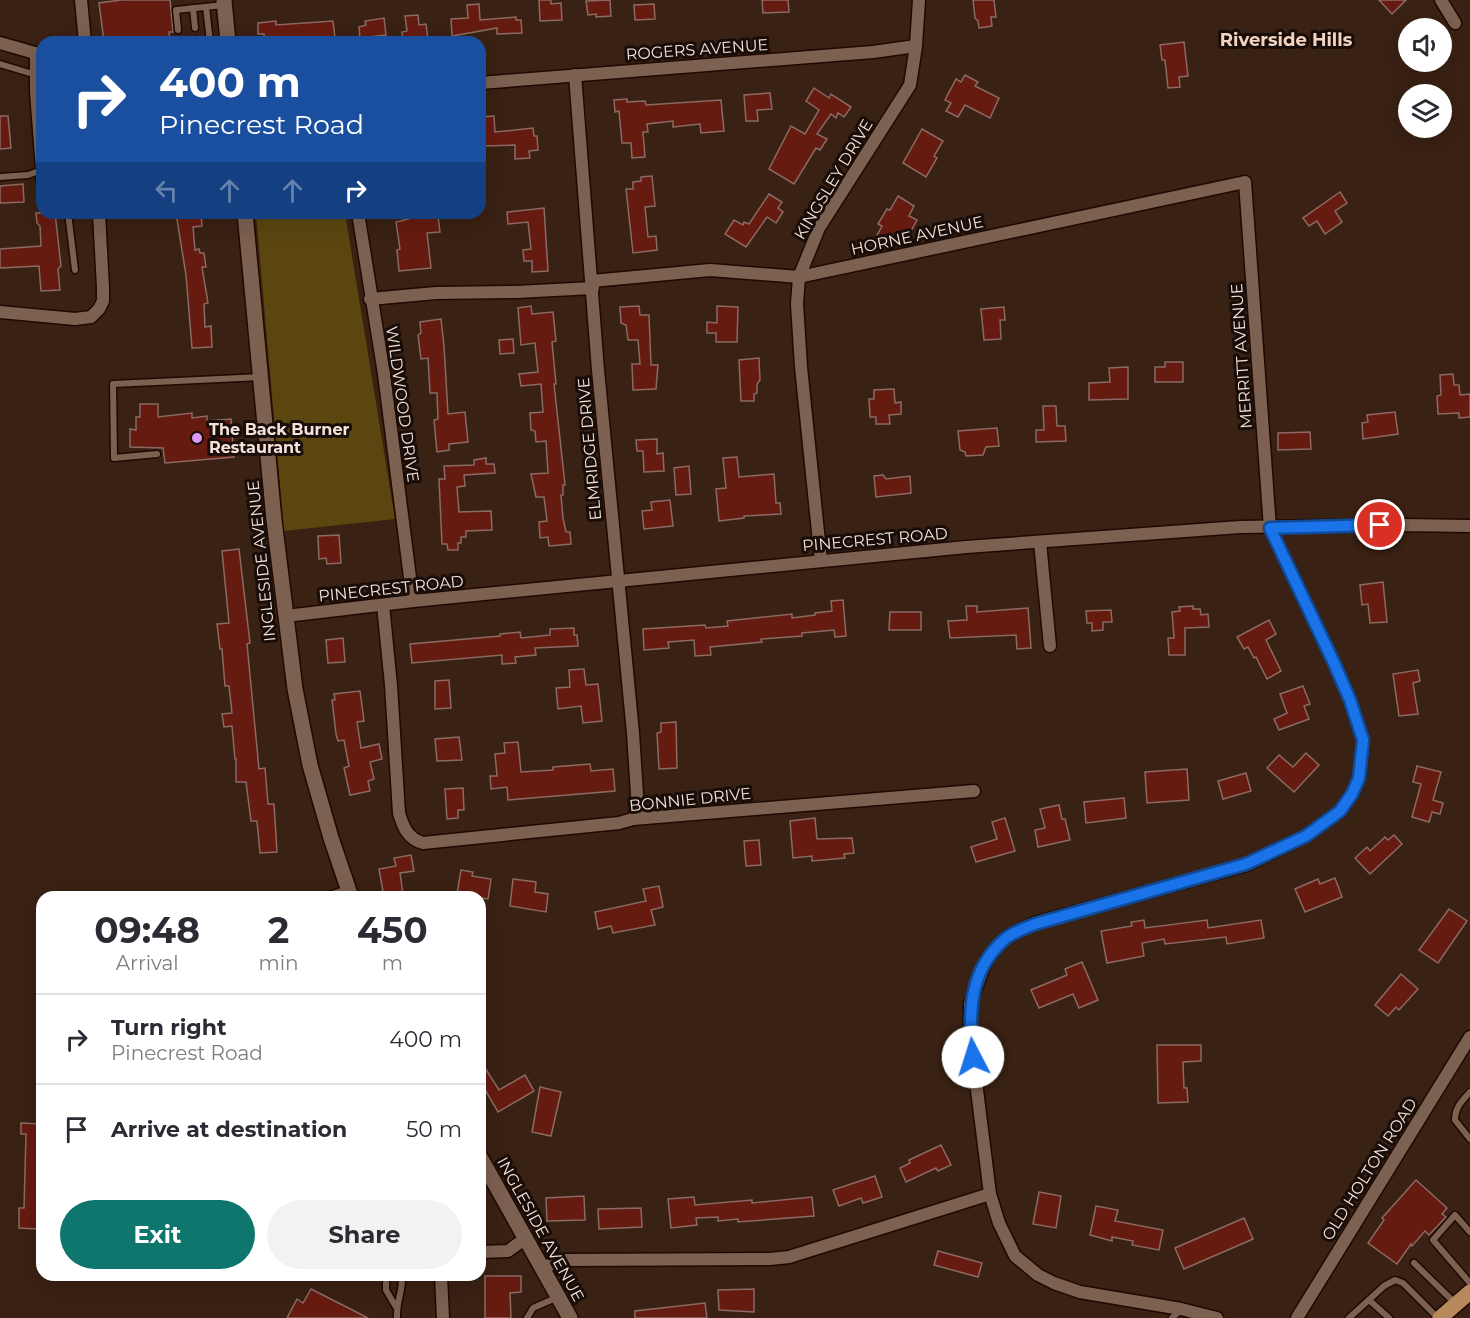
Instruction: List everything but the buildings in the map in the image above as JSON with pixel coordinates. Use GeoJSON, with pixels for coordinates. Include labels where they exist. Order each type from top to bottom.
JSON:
{"type":"FeatureCollection","features":[{"type":"Feature","properties":{"kind":"main road"},"geometry":{"type":"LineString","coordinates":[[1439,1318],[1470,1292]]}},
{"type":"Feature","properties":{"kind":"street"},"geometry":{"type":"LineString","coordinates":[[81,0],[84,36]]}},
{"type":"Feature","properties":{"kind":"street","name":"KINGSLEY DRIVE"},"geometry":{"type":"LineString","coordinates":[[820,561],[801,367],[797,304],[799,277],[819,228],[910,85],[916,46],[919,0]]}},
{"type":"Feature","properties":{"kind":"street"},"geometry":{"type":"LineString","coordinates":[[1441,0],[1455,22]]}},
{"type":"Feature","properties":{"kind":"street"},"geometry":{"type":"LineString","coordinates":[[224,3],[227,36]]}},
{"type":"Feature","properties":{"kind":"street"},"geometry":{"type":"LineString","coordinates":[[0,43],[36,53]]}},
{"type":"Feature","properties":{"kind":"street","name":"ROGERS AVENUE"},"geometry":{"type":"LineString","coordinates":[[486,82],[873,52],[916,46]]}},
{"type":"Feature","properties":{"kind":"street","name":"ELMRIDGE DRIVE"},"geometry":{"type":"LineString","coordinates":[[575,75],[617,582],[633,733],[638,810],[633,819]]}},
{"type":"Feature","properties":{"kind":"street","name":"HORNE AVENUE"},"geometry":{"type":"LineString","coordinates":[[370,299],[436,293],[516,292],[710,270],[799,277],[1245,182]]}},
{"type":"Feature","properties":{"kind":"street","name":"MERRITT AVENUE"},"geometry":{"type":"LineString","coordinates":[[1245,182],[1270,528]]}},
{"type":"Feature","properties":{"kind":"street"},"geometry":{"type":"LineString","coordinates":[[0,312],[75,319],[91,316],[99,309],[103,301],[99,219]]}},
{"type":"Feature","properties":{"kind":"street","name":"INGLESIDE AVENUE"},"geometry":{"type":"LineString","coordinates":[[246,219],[260,377],[295,689],[310,765],[349,891]]}},
{"type":"Feature","properties":{"kind":"street","name":"WILDWOOD DRIVE"},"geometry":{"type":"LineString","coordinates":[[359,219],[370,299],[384,374],[413,601]]}},
{"type":"Feature","properties":{"kind":"street","name":"PINECREST ROAD"},"geometry":{"type":"LineString","coordinates":[[286,616],[413,601],[820,561],[1198,529],[1470,526]]}},
{"type":"Feature","properties":{"kind":"street"},"geometry":{"type":"LineString","coordinates":[[1217,1318],[1177,1314],[1080,1292],[1054,1284],[1038,1275],[1015,1256],[999,1223],[990,1194],[970,1034],[970,1004],[986,961],[1007,937],[1035,924],[1246,864],[1306,836],[1340,811],[1352,794],[1359,778],[1363,740],[1350,700],[1270,528]]}},
{"type":"Feature","properties":{"kind":"street"},"geometry":{"type":"LineString","coordinates":[[1040,542],[1050,646]]}},
{"type":"Feature","properties":{"kind":"street","name":"BONNIE DRIVE"},"geometry":{"type":"LineString","coordinates":[[383,605],[391,685],[399,813],[402,826],[411,838],[423,843],[620,823],[633,819],[974,790]]}},
{"type":"Feature","properties":{"kind":"street","name":"OLD HOLTON ROAD"},"geometry":{"type":"LineString","coordinates":[[1297,1318],[1470,1038]]}},
{"type":"Feature","properties":{"kind":"street","name":"INGLESIDE AVENUE"},"geometry":{"type":"LineString","coordinates":[[486,1167],[570,1318]]}},
{"type":"Feature","properties":{"kind":"street"},"geometry":{"type":"LineString","coordinates":[[542,1267],[566,1260],[789,1257],[990,1194]]}},
{"type":"Feature","properties":{"kind":"street"},"geometry":{"type":"LineString","coordinates":[[486,1252],[508,1251],[526,1238]]}},
{"type":"Feature","properties":{"kind":"street"},"geometry":{"type":"LineString","coordinates":[[441,1281],[443,1318]]}},
{"type":"Feature","properties":{"kind":"lane"},"geometry":{"type":"LineString","coordinates":[[178,30],[176,10],[224,3]]}},
{"type":"Feature","properties":{"kind":"lane"},"geometry":{"type":"LineString","coordinates":[[206,7],[209,36]]}},
{"type":"Feature","properties":{"kind":"lane"},"geometry":{"type":"LineString","coordinates":[[193,8],[195,28]]}},
{"type":"Feature","properties":{"kind":"lane"},"geometry":{"type":"LineString","coordinates":[[36,58],[33,74],[36,122]]}},
{"type":"Feature","properties":{"kind":"lane"},"geometry":{"type":"LineString","coordinates":[[0,64],[33,74]]}},
{"type":"Feature","properties":{"kind":"lane"},"geometry":{"type":"LineString","coordinates":[[0,177],[28,175],[36,172]]}},
{"type":"Feature","properties":{"kind":"lane"},"geometry":{"type":"LineString","coordinates":[[69,219],[75,270]]}},
{"type":"Feature","properties":{"kind":"lane"},"geometry":{"type":"LineString","coordinates":[[157,454],[114,458],[113,384],[260,377]]}},
{"type":"Feature","properties":{"kind":"lane"},"geometry":{"type":"LineString","coordinates":[[1470,1092],[1458,1105],[1455,1120],[1470,1139]]}},
{"type":"Feature","properties":{"kind":"lane"},"geometry":{"type":"LineString","coordinates":[[1470,1232],[1455,1215],[1433,1240],[1470,1283]]}},
{"type":"Feature","properties":{"kind":"lane"},"geometry":{"type":"LineString","coordinates":[[1414,1263],[1456,1304]]}},
{"type":"Feature","properties":{"kind":"lane"},"geometry":{"type":"LineString","coordinates":[[1349,1318],[1384,1286],[1395,1280],[1403,1283],[1439,1318]]}},
{"type":"Feature","properties":{"kind":"lane"},"geometry":{"type":"LineString","coordinates":[[386,1281],[386,1290],[396,1307]]}},
{"type":"Feature","properties":{"kind":"lane"},"geometry":{"type":"LineString","coordinates":[[396,1318],[396,1307],[403,1289],[402,1281]]}},
{"type":"Feature","properties":{"kind":"lane"},"geometry":{"type":"LineString","coordinates":[[527,1318],[533,1308],[558,1297]]}},
{"type":"Feature","properties":{"kind":"lane"},"geometry":{"type":"LineString","coordinates":[[1369,1300],[1389,1318]]}},
{"type":"Feature","properties":{"kind":"shaded area"},"geometry":{"type":"Polygon","coordinates":[[[256,219],[346,219],[395,519],[284,531],[256,219]]]}},
{"type":"Feature","properties":{"kind":"place","name":"The Back Burner Restaurant"},"geometry":{"type":"Point","coordinates":[197,438]}},
{"type":"Feature","properties":{"kind":"district","name":"Riverside Hills"},"geometry":{"type":"Point","coordinates":[1286,40]}},
{"type":"Feature","properties":{"kind":"route"},"geometry":{"type":"LineString","coordinates":[[973,1057],[970,1004],[986,961],[1007,937],[1035,924],[1246,864],[1306,836],[1340,811],[1352,794],[1359,778],[1363,740],[1350,700],[1334,663],[1270,528],[1380,525]]}}]}
